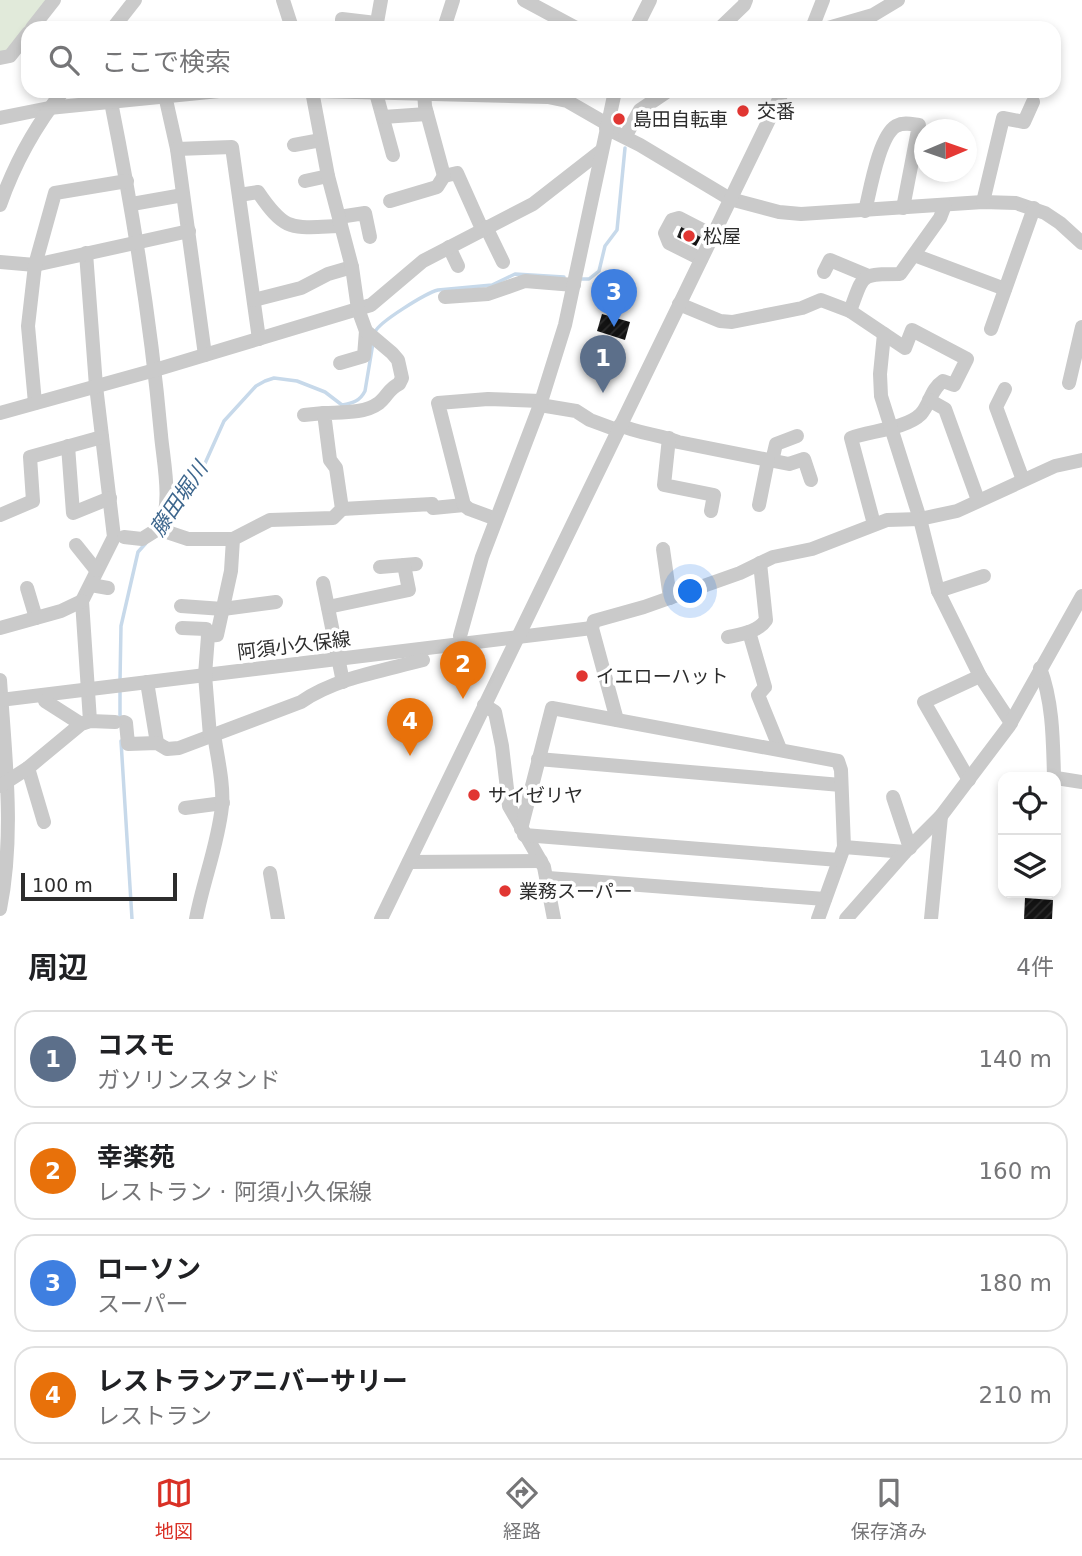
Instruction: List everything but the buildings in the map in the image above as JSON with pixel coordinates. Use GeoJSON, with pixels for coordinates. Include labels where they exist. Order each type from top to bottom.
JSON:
{"type":"FeatureCollection","features":[{"type":"Feature","properties":{"kind":"street"},"geometry":{"type":"LineString","coordinates":[[38,21],[54,0]]}},
{"type":"Feature","properties":{"kind":"street"},"geometry":{"type":"LineString","coordinates":[[118,21],[135,0]]}},
{"type":"Feature","properties":{"kind":"street"},"geometry":{"type":"LineString","coordinates":[[283,0],[290,21]]}},
{"type":"Feature","properties":{"kind":"street"},"geometry":{"type":"LineString","coordinates":[[377,21],[381,0]]}},
{"type":"Feature","properties":{"kind":"street"},"geometry":{"type":"LineString","coordinates":[[446,21],[453,0]]}},
{"type":"Feature","properties":{"kind":"street"},"geometry":{"type":"LineString","coordinates":[[524,0],[563,21]]}},
{"type":"Feature","properties":{"kind":"street"},"geometry":{"type":"LineString","coordinates":[[640,21],[650,0]]}},
{"type":"Feature","properties":{"kind":"street"},"geometry":{"type":"LineString","coordinates":[[727,21],[746,0]]}},
{"type":"Feature","properties":{"kind":"street"},"geometry":{"type":"LineString","coordinates":[[815,21],[823,0]]}},
{"type":"Feature","properties":{"kind":"street"},"geometry":{"type":"LineString","coordinates":[[852,21],[873,15],[898,0]]}},
{"type":"Feature","properties":{"kind":"street"},"geometry":{"type":"LineString","coordinates":[[0,58],[9,56],[21,41]]}},
{"type":"Feature","properties":{"kind":"street"},"geometry":{"type":"LineString","coordinates":[[0,205],[13,172],[57,98]]}},
{"type":"Feature","properties":{"kind":"street"},"geometry":{"type":"LineString","coordinates":[[0,118],[49,108],[135,98]]}},
{"type":"Feature","properties":{"kind":"street"},"geometry":{"type":"LineString","coordinates":[[166,98],[177,149],[205,355]]}},
{"type":"Feature","properties":{"kind":"street"},"geometry":{"type":"LineString","coordinates":[[304,415],[363,411],[378,404],[402,378],[398,360],[372,336],[358,309],[352,268],[328,176],[313,98]]}},
{"type":"Feature","properties":{"kind":"street"},"geometry":{"type":"LineString","coordinates":[[375,98],[393,155]]}},
{"type":"Feature","properties":{"kind":"street"},"geometry":{"type":"LineString","coordinates":[[424,98],[444,176]]}},
{"type":"Feature","properties":{"kind":"street"},"geometry":{"type":"LineString","coordinates":[[552,98],[566,101],[730,199],[779,212],[828,213],[983,202],[1016,203],[1034,208],[1060,223],[1082,243]]}},
{"type":"Feature","properties":{"kind":"street"},"geometry":{"type":"LineString","coordinates":[[460,636],[496,519],[562,338],[613,98]]}},
{"type":"Feature","properties":{"kind":"street"},"geometry":{"type":"LineString","coordinates":[[625,137],[640,110],[658,98]]}},
{"type":"Feature","properties":{"kind":"street"},"geometry":{"type":"LineString","coordinates":[[381,919],[780,98]]}},
{"type":"Feature","properties":{"kind":"street"},"geometry":{"type":"LineString","coordinates":[[111,102],[132,204],[156,370],[167,505],[162,530]]}},
{"type":"Feature","properties":{"kind":"street"},"geometry":{"type":"LineString","coordinates":[[983,202],[1003,118],[1024,122],[1033,102]]}},
{"type":"Feature","properties":{"kind":"street"},"geometry":{"type":"LineString","coordinates":[[383,117],[427,114]]}},
{"type":"Feature","properties":{"kind":"street"},"geometry":{"type":"LineString","coordinates":[[865,211],[886,137],[896,126],[906,123],[919,125],[902,208]]}},
{"type":"Feature","properties":{"kind":"street"},"geometry":{"type":"LineString","coordinates":[[294,145],[321,140]]}},
{"type":"Feature","properties":{"kind":"street"},"geometry":{"type":"LineString","coordinates":[[177,149],[232,147],[259,339]]}},
{"type":"Feature","properties":{"kind":"street"},"geometry":{"type":"LineString","coordinates":[[0,413],[156,370],[371,305],[423,261],[533,204],[601,150]]}},
{"type":"Feature","properties":{"kind":"street"},"geometry":{"type":"LineString","coordinates":[[390,201],[437,187],[444,176],[457,173],[503,262]]}},
{"type":"Feature","properties":{"kind":"street"},"geometry":{"type":"LineString","coordinates":[[305,181],[328,176]]}},
{"type":"Feature","properties":{"kind":"street"},"geometry":{"type":"LineString","coordinates":[[35,403],[28,326],[35,265],[55,193],[127,181]]}},
{"type":"Feature","properties":{"kind":"street"},"geometry":{"type":"LineString","coordinates":[[239,195],[258,192],[285,225],[293,227],[340,222],[365,213],[370,237]]}},
{"type":"Feature","properties":{"kind":"street"},"geometry":{"type":"LineString","coordinates":[[132,204],[183,195]]}},
{"type":"Feature","properties":{"kind":"street"},"geometry":{"type":"LineString","coordinates":[[824,272],[830,260],[866,275],[900,274],[940,218],[945,205]]}},
{"type":"Feature","properties":{"kind":"street"},"geometry":{"type":"LineString","coordinates":[[991,329],[1034,208]]}},
{"type":"Feature","properties":{"kind":"street"},"geometry":{"type":"LineString","coordinates":[[701,259],[668,243],[665,233],[672,220],[679,218],[712,235]]}},
{"type":"Feature","properties":{"kind":"street"},"geometry":{"type":"LineString","coordinates":[[0,262],[35,265],[189,231]]}},
{"type":"Feature","properties":{"kind":"street"},"geometry":{"type":"LineString","coordinates":[[449,247],[458,266]]}},
{"type":"Feature","properties":{"kind":"street"},"geometry":{"type":"LineString","coordinates":[[3,785],[29,768],[85,722],[88,689],[82,601],[114,537],[96,386],[86,253]]}},
{"type":"Feature","properties":{"kind":"street"},"geometry":{"type":"LineString","coordinates":[[914,255],[1005,289]]}},
{"type":"Feature","properties":{"kind":"street"},"geometry":{"type":"LineString","coordinates":[[254,300],[301,288],[328,274],[352,268]]}},
{"type":"Feature","properties":{"kind":"street"},"geometry":{"type":"LineString","coordinates":[[850,311],[866,275]]}},
{"type":"Feature","properties":{"kind":"street"},"geometry":{"type":"LineString","coordinates":[[445,297],[488,294],[524,281],[575,281]]}},
{"type":"Feature","properties":{"kind":"street"},"geometry":{"type":"LineString","coordinates":[[679,304],[720,321],[732,322],[802,308],[821,300],[850,311],[905,348],[912,330],[967,359],[954,385],[943,381],[937,386],[921,414],[890,429],[846,440],[874,524]]}},
{"type":"Feature","properties":{"kind":"street"},"geometry":{"type":"LineString","coordinates":[[1069,383],[1082,327]]}},
{"type":"Feature","properties":{"kind":"street"},"geometry":{"type":"LineString","coordinates":[[884,334],[881,396],[920,519],[938,591],[980,676],[1011,723]]}},
{"type":"Feature","properties":{"kind":"street"},"geometry":{"type":"LineString","coordinates":[[340,363],[364,356],[372,336]]}},
{"type":"Feature","properties":{"kind":"street"},"geometry":{"type":"LineString","coordinates":[[1006,389],[996,407],[1023,480]]}},
{"type":"Feature","properties":{"kind":"street"},"geometry":{"type":"LineString","coordinates":[[496,519],[464,505],[438,403],[488,399],[540,403],[576,411],[590,420],[678,442],[789,464],[804,459],[811,480]]}},
{"type":"Feature","properties":{"kind":"street"},"geometry":{"type":"LineString","coordinates":[[929,400],[945,409],[978,500]]}},
{"type":"Feature","properties":{"kind":"street"},"geometry":{"type":"LineString","coordinates":[[324,413],[330,460],[336,468],[342,509]]}},
{"type":"Feature","properties":{"kind":"street"},"geometry":{"type":"LineString","coordinates":[[759,505],[776,444],[797,436]]}},
{"type":"Feature","properties":{"kind":"street"},"geometry":{"type":"LineString","coordinates":[[0,515],[33,501],[30,457],[102,437]]}},
{"type":"Feature","properties":{"kind":"street"},"geometry":{"type":"LineString","coordinates":[[669,438],[664,485],[714,495],[711,512]]}},
{"type":"Feature","properties":{"kind":"street"},"geometry":{"type":"LineString","coordinates":[[68,446],[73,513],[110,498]]}},
{"type":"Feature","properties":{"kind":"street","name":"阿須小久保線"},"geometry":{"type":"LineString","coordinates":[[1,700],[517,637],[593,624],[740,573],[773,557],[812,549],[874,524],[887,520],[920,519],[957,511],[1055,466],[1082,460]]}},
{"type":"Feature","properties":{"kind":"street"},"geometry":{"type":"LineString","coordinates":[[124,537],[142,539],[162,530],[188,539],[233,539],[270,520],[333,518],[342,509],[432,504],[433,509],[464,505]]}},
{"type":"Feature","properties":{"kind":"street"},"geometry":{"type":"LineString","coordinates":[[208,636],[217,635],[230,571],[233,539]]}},
{"type":"Feature","properties":{"kind":"street"},"geometry":{"type":"LineString","coordinates":[[76,545],[96,570]]}},
{"type":"Feature","properties":{"kind":"street"},"geometry":{"type":"LineString","coordinates":[[663,549],[670,598]]}},
{"type":"Feature","properties":{"kind":"street"},"geometry":{"type":"LineString","coordinates":[[728,637],[750,632],[762,626],[766,620],[760,563]]}},
{"type":"Feature","properties":{"kind":"street"},"geometry":{"type":"LineString","coordinates":[[328,607],[409,590],[410,564],[380,566]]}},
{"type":"Feature","properties":{"kind":"street"},"geometry":{"type":"LineString","coordinates":[[938,591],[984,576]]}},
{"type":"Feature","properties":{"kind":"street"},"geometry":{"type":"LineString","coordinates":[[323,583],[343,682]]}},
{"type":"Feature","properties":{"kind":"street"},"geometry":{"type":"LineString","coordinates":[[91,585],[108,588]]}},
{"type":"Feature","properties":{"kind":"street"},"geometry":{"type":"LineString","coordinates":[[27,589],[36,618]]}},
{"type":"Feature","properties":{"kind":"street"},"geometry":{"type":"LineString","coordinates":[[846,919],[942,816],[1011,723],[1082,596]]}},
{"type":"Feature","properties":{"kind":"street"},"geometry":{"type":"LineString","coordinates":[[0,628],[61,611],[82,601]]}},
{"type":"Feature","properties":{"kind":"street"},"geometry":{"type":"LineString","coordinates":[[181,606],[223,609],[276,602]]}},
{"type":"Feature","properties":{"kind":"street"},"geometry":{"type":"LineString","coordinates":[[593,624],[617,720]]}},
{"type":"Feature","properties":{"kind":"street"},"geometry":{"type":"LineString","coordinates":[[182,628],[206,629],[208,636],[205,675],[223,803],[196,919]]}},
{"type":"Feature","properties":{"kind":"street"},"geometry":{"type":"LineString","coordinates":[[750,632],[765,687],[758,695],[780,749]]}},
{"type":"Feature","properties":{"kind":"street"},"geometry":{"type":"LineString","coordinates":[[45,701],[85,722],[126,723],[128,744],[157,743],[167,749],[178,748],[301,702],[343,682],[423,660]]}},
{"type":"Feature","properties":{"kind":"street"},"geometry":{"type":"LineString","coordinates":[[1040,668],[1046,685],[1055,772]]}},
{"type":"Feature","properties":{"kind":"street"},"geometry":{"type":"LineString","coordinates":[[969,780],[924,702],[980,676]]}},
{"type":"Feature","properties":{"kind":"street"},"geometry":{"type":"LineString","coordinates":[[0,680],[7,864],[0,909]]}},
{"type":"Feature","properties":{"kind":"street"},"geometry":{"type":"LineString","coordinates":[[147,682],[157,743]]}},
{"type":"Feature","properties":{"kind":"street"},"geometry":{"type":"LineString","coordinates":[[484,705],[495,712],[509,806],[548,878],[554,919]]}},
{"type":"Feature","properties":{"kind":"street"},"geometry":{"type":"LineString","coordinates":[[522,832],[552,708],[838,761],[841,785],[841,854],[818,919]]}},
{"type":"Feature","properties":{"kind":"street"},"geometry":{"type":"LineString","coordinates":[[538,759],[841,785]]}},
{"type":"Feature","properties":{"kind":"street"},"geometry":{"type":"LineString","coordinates":[[29,768],[44,822]]}},
{"type":"Feature","properties":{"kind":"street"},"geometry":{"type":"LineString","coordinates":[[1061,779],[1082,782]]}},
{"type":"Feature","properties":{"kind":"street"},"geometry":{"type":"LineString","coordinates":[[893,797],[908,850]]}},
{"type":"Feature","properties":{"kind":"street"},"geometry":{"type":"LineString","coordinates":[[185,808],[223,803]]}},
{"type":"Feature","properties":{"kind":"street"},"geometry":{"type":"LineString","coordinates":[[931,919],[942,816]]}},
{"type":"Feature","properties":{"kind":"street"},"geometry":{"type":"LineString","coordinates":[[522,832],[841,854],[908,850]]}},
{"type":"Feature","properties":{"kind":"street"},"geometry":{"type":"LineString","coordinates":[[409,862],[541,861]]}},
{"type":"Feature","properties":{"kind":"street"},"geometry":{"type":"LineString","coordinates":[[270,873],[278,919]]}},
{"type":"Feature","properties":{"kind":"street"},"geometry":{"type":"LineString","coordinates":[[548,878],[825,899]]}},
{"type":"Feature","properties":{"kind":"green space"},"geometry":{"type":"Polygon","coordinates":[[[0,0],[54,0],[34,21],[21,21],[21,35],[0,58],[0,0]]]}},
{"type":"Feature","properties":{"kind":"waterway","name":"藤田堀川"},"geometry":{"type":"LineString","coordinates":[[578,279],[589,279],[599,271],[605,246],[617,230],[625,148]]}},
{"type":"Feature","properties":{"kind":"waterway","name":"藤田堀川"},"geometry":{"type":"LineString","coordinates":[[375,332],[404,308],[438,290],[492,285],[515,274],[564,277]]}},
{"type":"Feature","properties":{"kind":"waterway","name":"藤田堀川"},"geometry":{"type":"LineString","coordinates":[[171,511],[177,500],[198,479],[224,421],[256,386],[274,378],[297,381],[325,392],[342,405],[353,402],[365,391],[373,343]]}},
{"type":"Feature","properties":{"kind":"waterway","name":"藤田堀川"},"geometry":{"type":"LineString","coordinates":[[120,681],[121,626],[138,552],[146,543]]}},
{"type":"Feature","properties":{"kind":"waterway","name":"藤田堀川"},"geometry":{"type":"LineString","coordinates":[[120,688],[120,719]]}},
{"type":"Feature","properties":{"kind":"waterway","name":"藤田堀川"},"geometry":{"type":"LineString","coordinates":[[121,741],[132,919]]}},
{"type":"Feature","properties":{"kind":"place","name":"交番"},"geometry":{"type":"Point","coordinates":[743,111]}},
{"type":"Feature","properties":{"kind":"place","name":"島田自転車"},"geometry":{"type":"Point","coordinates":[619,119]}},
{"type":"Feature","properties":{"kind":"place","name":"松屋"},"geometry":{"type":"Point","coordinates":[689,236]}},
{"type":"Feature","properties":{"kind":"place","name":"ローソン"},"geometry":{"type":"Point","coordinates":[614,327]}},
{"type":"Feature","properties":{"kind":"place","name":"コスモ"},"geometry":{"type":"Point","coordinates":[603,393]}},
{"type":"Feature","properties":{"kind":"place","name":"イエローハット"},"geometry":{"type":"Point","coordinates":[582,676]}},
{"type":"Feature","properties":{"kind":"place","name":"幸楽苑"},"geometry":{"type":"Point","coordinates":[463,699]}},
{"type":"Feature","properties":{"kind":"place","name":"レストランアニバーサリー"},"geometry":{"type":"Point","coordinates":[410,756]}},
{"type":"Feature","properties":{"kind":"place","name":"サイゼリヤ"},"geometry":{"type":"Point","coordinates":[474,795]}},
{"type":"Feature","properties":{"kind":"place","name":"業務スーパー"},"geometry":{"type":"Point","coordinates":[505,891]}}]}
